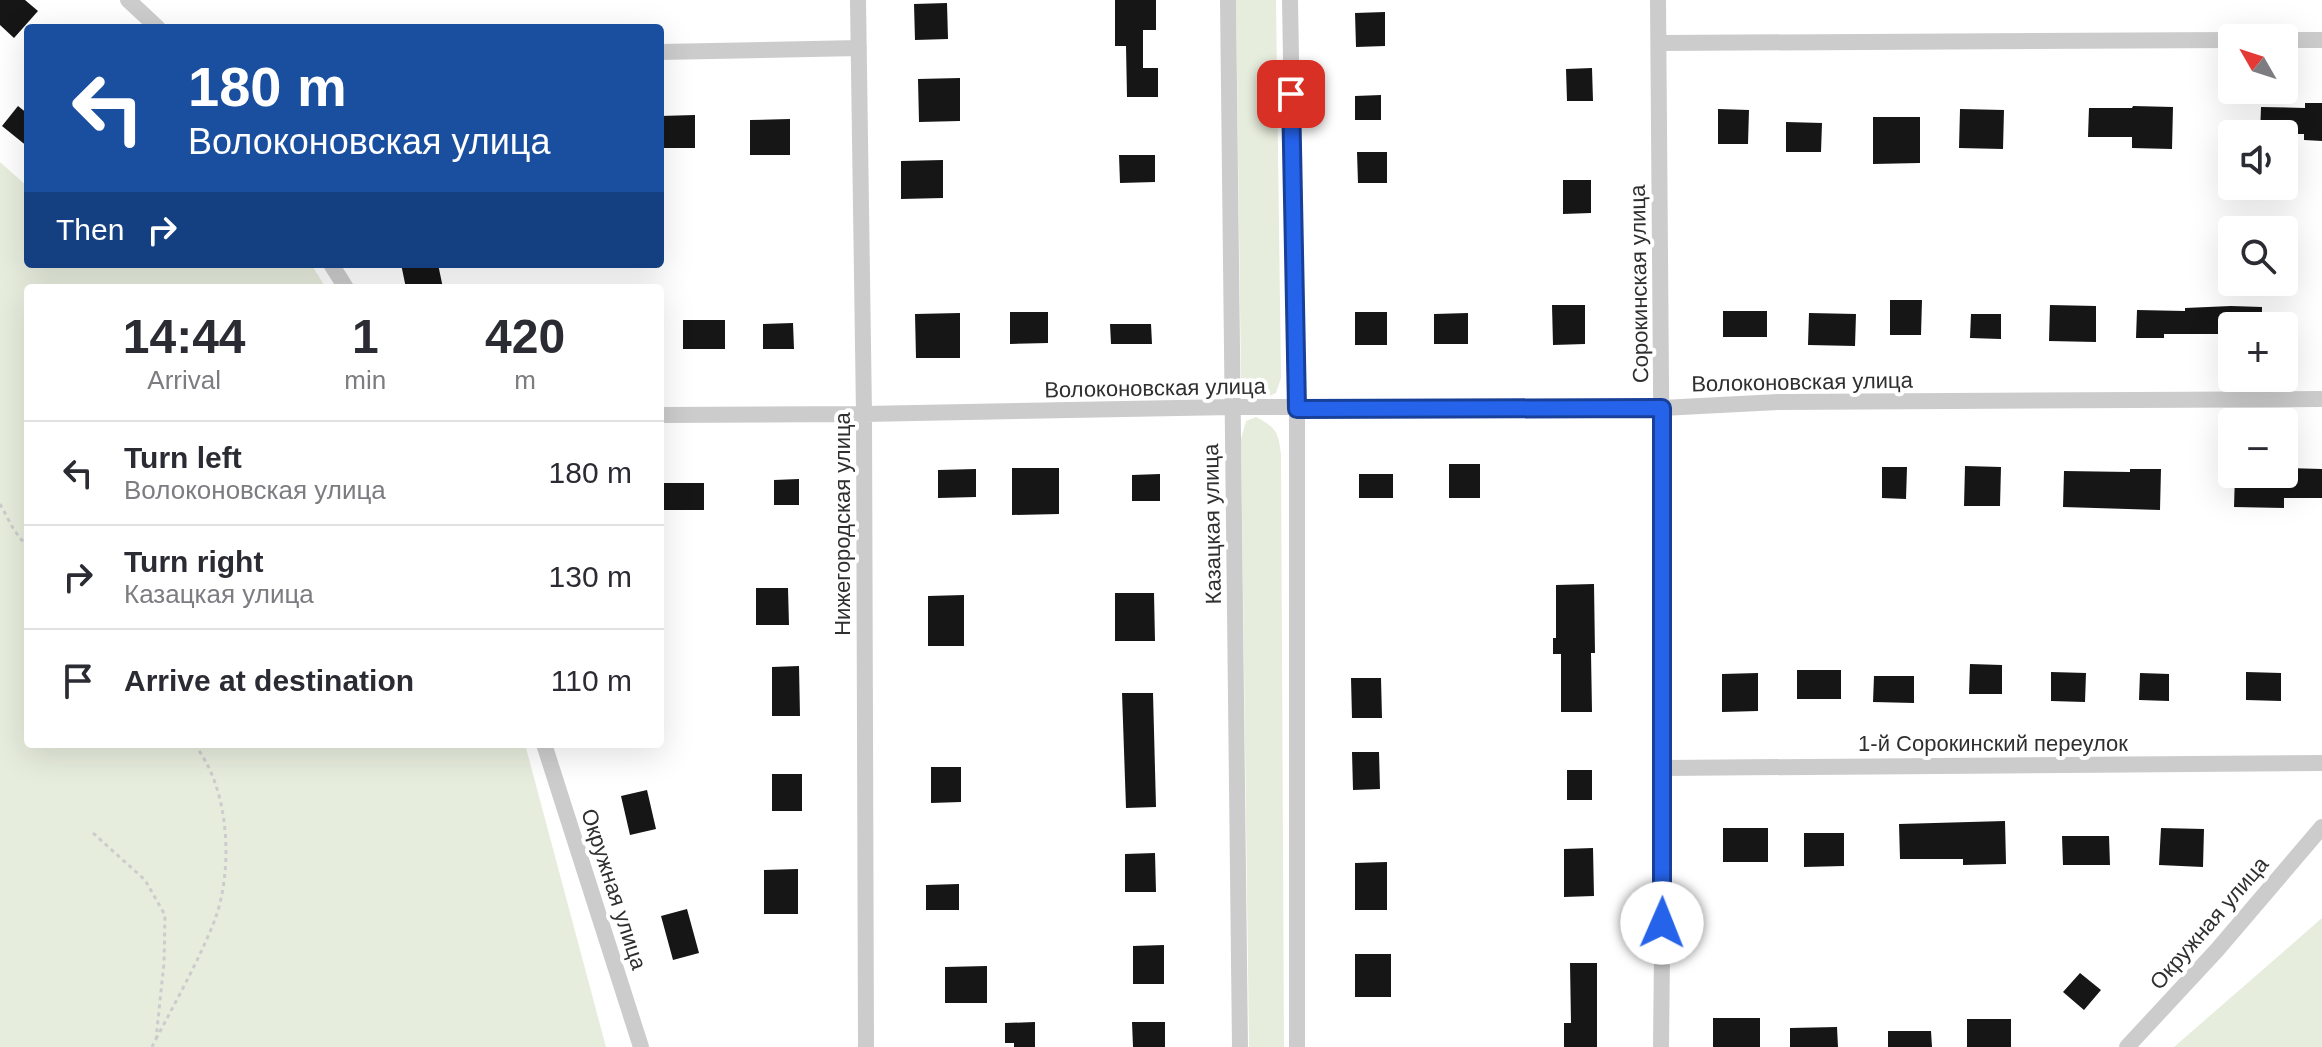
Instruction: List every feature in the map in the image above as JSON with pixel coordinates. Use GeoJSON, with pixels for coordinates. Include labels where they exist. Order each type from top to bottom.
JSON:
{"type":"FeatureCollection","features":[{"type":"Feature","properties":{"kind":"street"},"geometry":{"type":"LineString","coordinates":[[128,0],[154,24]]}},
{"type":"Feature","properties":{"kind":"street","name":"Нижегородская улица"},"geometry":{"type":"LineString","coordinates":[[858,0],[864,414],[866,1047]]}},
{"type":"Feature","properties":{"kind":"street","name":"Казацкая улица"},"geometry":{"type":"LineString","coordinates":[[1228,0],[1240,1047]]}},
{"type":"Feature","properties":{"kind":"street"},"geometry":{"type":"LineString","coordinates":[[1290,0],[1297,409],[1297,1047]]}},
{"type":"Feature","properties":{"kind":"street","name":"Сорокинская улица"},"geometry":{"type":"LineString","coordinates":[[1658,0],[1664,768],[1661,1047]]}},
{"type":"Feature","properties":{"kind":"street"},"geometry":{"type":"LineString","coordinates":[[1659,43],[2218,40]]}},
{"type":"Feature","properties":{"kind":"street"},"geometry":{"type":"LineString","coordinates":[[2298,40],[2322,40]]}},
{"type":"Feature","properties":{"kind":"street"},"geometry":{"type":"LineString","coordinates":[[664,52],[859,48]]}},
{"type":"Feature","properties":{"kind":"street","name":"Волоконовская улица"},"geometry":{"type":"LineString","coordinates":[[664,415],[1232,407],[1662,408],[1778,402],[2322,399]]}},
{"type":"Feature","properties":{"kind":"street","name":"Окружная улица"},"geometry":{"type":"LineString","coordinates":[[545,748],[641,1047]]}},
{"type":"Feature","properties":{"kind":"street","name":"1-й Сорокинский переулок"},"geometry":{"type":"LineString","coordinates":[[1664,768],[2322,763]]}},
{"type":"Feature","properties":{"kind":"street","name":"Окружная улица"},"geometry":{"type":"LineString","coordinates":[[2127,1047],[2217,950],[2322,827]]}},
{"type":"Feature","properties":{"kind":"path"},"geometry":{"type":"LineString","coordinates":[[0,504],[24,543]]}},
{"type":"Feature","properties":{"kind":"path"},"geometry":{"type":"LineString","coordinates":[[152,1047],[215,920],[224,880],[226,840],[221,799],[197,748]]}},
{"type":"Feature","properties":{"kind":"path"},"geometry":{"type":"LineString","coordinates":[[93,833],[145,880],[165,915],[164,963],[156,1039]]}},
{"type":"Feature","properties":{"kind":"green space"},"geometry":{"type":"Polygon","coordinates":[[[1236,0],[1276,0],[1281,378],[1276,393],[1265,398],[1252,396],[1241,379],[1236,0]]]}},
{"type":"Feature","properties":{"kind":"green space"},"geometry":{"type":"Polygon","coordinates":[[[0,162],[24,183],[24,268],[314,268],[324,284],[24,284],[24,748],[526,748],[606,1047],[0,1047],[0,162]]]}},
{"type":"Feature","properties":{"kind":"green space"},"geometry":{"type":"Polygon","coordinates":[[[1256,417],[1275,431],[1281,454],[1284,1047],[1249,1047],[1241,439],[1246,421],[1256,417]]]}},
{"type":"Feature","properties":{"kind":"green space"},"geometry":{"type":"Polygon","coordinates":[[[2322,918],[2322,1047],[2174,1047],[2322,918]]]}},
{"type":"Feature","properties":{"kind":"building"},"geometry":{"type":"Polygon","coordinates":[[[0,0],[25,0],[38,11],[14,38],[0,25],[0,0]]]}},
{"type":"Feature","properties":{"kind":"building"},"geometry":{"type":"Polygon","coordinates":[[[1115,0],[1156,0],[1156,30],[1143,30],[1143,68],[1158,68],[1158,97],[1127,97],[1126,46],[1115,46],[1115,0]]]}},
{"type":"Feature","properties":{"kind":"building"},"geometry":{"type":"Polygon","coordinates":[[[947,3],[948,39],[915,40],[914,4],[947,3]]]}},
{"type":"Feature","properties":{"kind":"building"},"geometry":{"type":"Polygon","coordinates":[[[1385,12],[1385,46],[1356,47],[1355,13],[1385,12]]]}},
{"type":"Feature","properties":{"kind":"building"},"geometry":{"type":"Polygon","coordinates":[[[1592,68],[1593,101],[1567,101],[1566,69],[1592,68]]]}},
{"type":"Feature","properties":{"kind":"building"},"geometry":{"type":"Polygon","coordinates":[[[960,78],[960,121],[919,122],[918,79],[960,78]]]}},
{"type":"Feature","properties":{"kind":"building"},"geometry":{"type":"Polygon","coordinates":[[[1381,95],[1381,120],[1355,120],[1355,96],[1381,95]]]}},
{"type":"Feature","properties":{"kind":"building"},"geometry":{"type":"Polygon","coordinates":[[[2305,103],[2322,103],[2322,141],[2304,140],[2304,134],[2298,134],[2298,120],[2261,120],[2261,107],[2305,108],[2305,103]]]}},
{"type":"Feature","properties":{"kind":"building"},"geometry":{"type":"Polygon","coordinates":[[[18,106],[24,111],[24,144],[2,126],[18,106]]]}},
{"type":"Feature","properties":{"kind":"building"},"geometry":{"type":"Polygon","coordinates":[[[2173,107],[2172,149],[2132,148],[2132,137],[2088,137],[2089,108],[2173,107]]]}},
{"type":"Feature","properties":{"kind":"building"},"geometry":{"type":"Polygon","coordinates":[[[1718,109],[1749,110],[1748,144],[1718,144],[1718,109]]]}},
{"type":"Feature","properties":{"kind":"building"},"geometry":{"type":"Polygon","coordinates":[[[1960,109],[2004,110],[2003,149],[1959,148],[1960,109]]]}},
{"type":"Feature","properties":{"kind":"building"},"geometry":{"type":"Polygon","coordinates":[[[695,115],[695,148],[664,148],[664,116],[695,115]]]}},
{"type":"Feature","properties":{"kind":"building"},"geometry":{"type":"Polygon","coordinates":[[[1873,117],[1920,117],[1920,163],[1873,164],[1873,117]]]}},
{"type":"Feature","properties":{"kind":"building"},"geometry":{"type":"Polygon","coordinates":[[[790,119],[790,155],[750,155],[750,120],[790,119]]]}},
{"type":"Feature","properties":{"kind":"building"},"geometry":{"type":"Polygon","coordinates":[[[1786,122],[1822,123],[1821,152],[1786,152],[1786,122]]]}},
{"type":"Feature","properties":{"kind":"building"},"geometry":{"type":"Polygon","coordinates":[[[1357,152],[1387,152],[1387,183],[1358,183],[1357,152]]]}},
{"type":"Feature","properties":{"kind":"building"},"geometry":{"type":"Polygon","coordinates":[[[1119,155],[1155,155],[1155,182],[1120,183],[1119,155]]]}},
{"type":"Feature","properties":{"kind":"building"},"geometry":{"type":"Polygon","coordinates":[[[943,160],[943,198],[901,199],[901,161],[943,160]]]}},
{"type":"Feature","properties":{"kind":"building"},"geometry":{"type":"Polygon","coordinates":[[[1563,180],[1591,180],[1591,213],[1563,214],[1563,180]]]}},
{"type":"Feature","properties":{"kind":"building"},"geometry":{"type":"Polygon","coordinates":[[[402,268],[439,268],[442,284],[405,284],[402,268]]]}},
{"type":"Feature","properties":{"kind":"building"},"geometry":{"type":"Polygon","coordinates":[[[1890,300],[1922,300],[1921,335],[1890,335],[1890,300]]]}},
{"type":"Feature","properties":{"kind":"building"},"geometry":{"type":"Polygon","coordinates":[[[1552,305],[1585,305],[1585,344],[1553,345],[1552,305]]]}},
{"type":"Feature","properties":{"kind":"building"},"geometry":{"type":"Polygon","coordinates":[[[2050,305],[2096,306],[2096,342],[2049,341],[2050,305]]]}},
{"type":"Feature","properties":{"kind":"building"},"geometry":{"type":"Polygon","coordinates":[[[2262,307],[2262,312],[2218,312],[2218,334],[2164,334],[2164,338],[2136,338],[2137,310],[2185,311],[2185,308],[2262,307]]]}},
{"type":"Feature","properties":{"kind":"building"},"geometry":{"type":"Polygon","coordinates":[[[1723,311],[1767,311],[1767,337],[1723,337],[1723,311]]]}},
{"type":"Feature","properties":{"kind":"building"},"geometry":{"type":"Polygon","coordinates":[[[1010,312],[1048,312],[1048,343],[1010,344],[1010,312]]]}},
{"type":"Feature","properties":{"kind":"building"},"geometry":{"type":"Polygon","coordinates":[[[1355,312],[1387,312],[1387,345],[1355,345],[1355,312]]]}},
{"type":"Feature","properties":{"kind":"building"},"geometry":{"type":"Polygon","coordinates":[[[960,313],[960,358],[916,358],[915,314],[960,313]]]}},
{"type":"Feature","properties":{"kind":"building"},"geometry":{"type":"Polygon","coordinates":[[[1468,313],[1468,344],[1434,344],[1434,314],[1468,313]]]}},
{"type":"Feature","properties":{"kind":"building"},"geometry":{"type":"Polygon","coordinates":[[[1809,313],[1856,314],[1855,346],[1808,345],[1809,313]]]}},
{"type":"Feature","properties":{"kind":"building"},"geometry":{"type":"Polygon","coordinates":[[[1971,314],[2001,314],[2001,339],[1970,338],[1971,314]]]}},
{"type":"Feature","properties":{"kind":"building"},"geometry":{"type":"Polygon","coordinates":[[[683,320],[725,320],[725,349],[683,349],[683,320]]]}},
{"type":"Feature","properties":{"kind":"building"},"geometry":{"type":"Polygon","coordinates":[[[793,323],[794,349],[763,349],[763,324],[793,323]]]}},
{"type":"Feature","properties":{"kind":"building"},"geometry":{"type":"Polygon","coordinates":[[[1110,324],[1151,324],[1152,344],[1111,344],[1110,324]]]}},
{"type":"Feature","properties":{"kind":"building"},"geometry":{"type":"Polygon","coordinates":[[[1449,464],[1480,464],[1480,498],[1449,498],[1449,464]]]}},
{"type":"Feature","properties":{"kind":"building"},"geometry":{"type":"Polygon","coordinates":[[[1965,466],[2001,467],[2000,506],[1964,506],[1965,466]]]}},
{"type":"Feature","properties":{"kind":"building"},"geometry":{"type":"Polygon","coordinates":[[[1882,467],[1907,467],[1906,499],[1882,498],[1882,467]]]}},
{"type":"Feature","properties":{"kind":"building"},"geometry":{"type":"Polygon","coordinates":[[[1012,468],[1059,468],[1059,514],[1012,515],[1012,468]]]}},
{"type":"Feature","properties":{"kind":"building"},"geometry":{"type":"Polygon","coordinates":[[[2298,468],[2322,469],[2322,498],[2284,498],[2284,508],[2234,507],[2235,488],[2298,488],[2298,468]]]}},
{"type":"Feature","properties":{"kind":"building"},"geometry":{"type":"Polygon","coordinates":[[[976,469],[976,497],[938,498],[938,470],[976,469]]]}},
{"type":"Feature","properties":{"kind":"building"},"geometry":{"type":"Polygon","coordinates":[[[2130,469],[2161,469],[2160,510],[2063,507],[2064,471],[2130,472],[2130,469]]]}},
{"type":"Feature","properties":{"kind":"building"},"geometry":{"type":"Polygon","coordinates":[[[1160,474],[1160,501],[1132,501],[1132,475],[1160,474]]]}},
{"type":"Feature","properties":{"kind":"building"},"geometry":{"type":"Polygon","coordinates":[[[1359,474],[1393,474],[1393,498],[1359,498],[1359,474]]]}},
{"type":"Feature","properties":{"kind":"building"},"geometry":{"type":"Polygon","coordinates":[[[799,479],[799,505],[774,505],[774,480],[799,479]]]}},
{"type":"Feature","properties":{"kind":"building"},"geometry":{"type":"Polygon","coordinates":[[[664,483],[704,483],[704,510],[664,510],[664,483]]]}},
{"type":"Feature","properties":{"kind":"building"},"geometry":{"type":"Polygon","coordinates":[[[1594,584],[1592,712],[1561,712],[1561,654],[1553,654],[1556,585],[1594,584]]]}},
{"type":"Feature","properties":{"kind":"building"},"geometry":{"type":"Polygon","coordinates":[[[756,588],[788,588],[789,625],[756,625],[756,588]]]}},
{"type":"Feature","properties":{"kind":"building"},"geometry":{"type":"Polygon","coordinates":[[[1115,593],[1154,593],[1155,641],[1115,641],[1115,593]]]}},
{"type":"Feature","properties":{"kind":"building"},"geometry":{"type":"Polygon","coordinates":[[[964,595],[964,646],[928,646],[928,596],[964,595]]]}},
{"type":"Feature","properties":{"kind":"building"},"geometry":{"type":"Polygon","coordinates":[[[1970,664],[2002,665],[2002,694],[1969,694],[1970,664]]]}},
{"type":"Feature","properties":{"kind":"building"},"geometry":{"type":"Polygon","coordinates":[[[799,666],[800,716],[772,716],[772,667],[799,666]]]}},
{"type":"Feature","properties":{"kind":"building"},"geometry":{"type":"Polygon","coordinates":[[[1797,670],[1841,670],[1841,699],[1797,699],[1797,670]]]}},
{"type":"Feature","properties":{"kind":"building"},"geometry":{"type":"Polygon","coordinates":[[[2051,672],[2086,673],[2085,702],[2051,701],[2051,672]]]}},
{"type":"Feature","properties":{"kind":"building"},"geometry":{"type":"Polygon","coordinates":[[[2246,672],[2281,673],[2281,701],[2246,700],[2246,672]]]}},
{"type":"Feature","properties":{"kind":"building"},"geometry":{"type":"Polygon","coordinates":[[[1758,673],[1758,711],[1722,712],[1722,674],[1758,673]]]}},
{"type":"Feature","properties":{"kind":"building"},"geometry":{"type":"Polygon","coordinates":[[[2140,673],[2169,674],[2169,701],[2139,700],[2140,673]]]}},
{"type":"Feature","properties":{"kind":"building"},"geometry":{"type":"Polygon","coordinates":[[[1874,676],[1914,676],[1914,703],[1873,702],[1874,676]]]}},
{"type":"Feature","properties":{"kind":"building"},"geometry":{"type":"Polygon","coordinates":[[[1351,678],[1381,678],[1382,718],[1352,718],[1351,678]]]}},
{"type":"Feature","properties":{"kind":"building"},"geometry":{"type":"Polygon","coordinates":[[[1122,693],[1153,693],[1156,807],[1126,808],[1122,693]]]}},
{"type":"Feature","properties":{"kind":"building"},"geometry":{"type":"Polygon","coordinates":[[[1352,752],[1379,752],[1380,789],[1353,790],[1352,752]]]}},
{"type":"Feature","properties":{"kind":"building"},"geometry":{"type":"Polygon","coordinates":[[[931,767],[961,767],[961,802],[931,803],[931,767]]]}},
{"type":"Feature","properties":{"kind":"building"},"geometry":{"type":"Polygon","coordinates":[[[1567,770],[1592,770],[1592,800],[1567,800],[1567,770]]]}},
{"type":"Feature","properties":{"kind":"building"},"geometry":{"type":"Polygon","coordinates":[[[772,774],[802,774],[802,811],[772,811],[772,774]]]}},
{"type":"Feature","properties":{"kind":"building"},"geometry":{"type":"Polygon","coordinates":[[[647,790],[656,829],[630,835],[621,796],[647,790]]]}},
{"type":"Feature","properties":{"kind":"building"},"geometry":{"type":"Polygon","coordinates":[[[2005,821],[2006,864],[1963,865],[1963,859],[1900,859],[1899,824],[2005,821]]]}},
{"type":"Feature","properties":{"kind":"building"},"geometry":{"type":"Polygon","coordinates":[[[1723,828],[1768,828],[1768,862],[1723,862],[1723,828]]]}},
{"type":"Feature","properties":{"kind":"building"},"geometry":{"type":"Polygon","coordinates":[[[2161,828],[2204,829],[2203,867],[2159,865],[2161,828]]]}},
{"type":"Feature","properties":{"kind":"building"},"geometry":{"type":"Polygon","coordinates":[[[1804,833],[1844,833],[1844,866],[1804,867],[1804,833]]]}},
{"type":"Feature","properties":{"kind":"building"},"geometry":{"type":"Polygon","coordinates":[[[2062,836],[2109,836],[2110,865],[2063,865],[2062,836]]]}},
{"type":"Feature","properties":{"kind":"building"},"geometry":{"type":"Polygon","coordinates":[[[1593,848],[1594,896],[1564,897],[1564,849],[1593,848]]]}},
{"type":"Feature","properties":{"kind":"building"},"geometry":{"type":"Polygon","coordinates":[[[1155,853],[1156,892],[1125,892],[1125,854],[1155,853]]]}},
{"type":"Feature","properties":{"kind":"building"},"geometry":{"type":"Polygon","coordinates":[[[1387,862],[1387,910],[1355,910],[1355,863],[1387,862]]]}},
{"type":"Feature","properties":{"kind":"building"},"geometry":{"type":"Polygon","coordinates":[[[798,869],[798,914],[764,914],[764,870],[798,869]]]}},
{"type":"Feature","properties":{"kind":"building"},"geometry":{"type":"Polygon","coordinates":[[[959,884],[959,910],[926,910],[926,885],[959,884]]]}},
{"type":"Feature","properties":{"kind":"building"},"geometry":{"type":"Polygon","coordinates":[[[687,909],[699,953],[673,960],[661,916],[687,909]]]}},
{"type":"Feature","properties":{"kind":"building"},"geometry":{"type":"Polygon","coordinates":[[[1164,945],[1164,984],[1133,984],[1133,946],[1164,945]]]}},
{"type":"Feature","properties":{"kind":"building"},"geometry":{"type":"Polygon","coordinates":[[[1355,954],[1391,954],[1391,997],[1355,997],[1355,954]]]}},
{"type":"Feature","properties":{"kind":"building"},"geometry":{"type":"Polygon","coordinates":[[[1570,963],[1597,963],[1597,1047],[1564,1047],[1564,1023],[1571,1023],[1570,963]]]}},
{"type":"Feature","properties":{"kind":"building"},"geometry":{"type":"Polygon","coordinates":[[[987,966],[987,1003],[945,1003],[945,967],[987,966]]]}},
{"type":"Feature","properties":{"kind":"building"},"geometry":{"type":"Polygon","coordinates":[[[2080,973],[2101,990],[2084,1010],[2063,992],[2080,973]]]}},
{"type":"Feature","properties":{"kind":"building"},"geometry":{"type":"Polygon","coordinates":[[[1713,1018],[1760,1018],[1760,1047],[1713,1047],[1713,1018]]]}},
{"type":"Feature","properties":{"kind":"building"},"geometry":{"type":"Polygon","coordinates":[[[1967,1019],[2011,1019],[2011,1047],[1967,1047],[1967,1019]]]}},
{"type":"Feature","properties":{"kind":"building"},"geometry":{"type":"Polygon","coordinates":[[[1035,1022],[1035,1047],[1014,1047],[1014,1043],[1005,1043],[1005,1023],[1035,1022]]]}},
{"type":"Feature","properties":{"kind":"building"},"geometry":{"type":"Polygon","coordinates":[[[1132,1022],[1165,1022],[1165,1047],[1133,1047],[1132,1022]]]}},
{"type":"Feature","properties":{"kind":"building"},"geometry":{"type":"Polygon","coordinates":[[[1837,1027],[1838,1047],[1790,1047],[1790,1028],[1837,1027]]]}},
{"type":"Feature","properties":{"kind":"building"},"geometry":{"type":"Polygon","coordinates":[[[1888,1031],[1931,1031],[1932,1047],[1888,1047],[1888,1031]]]}},
{"type":"Feature","properties":{"kind":"route"},"geometry":{"type":"LineString","coordinates":[[1291,94],[1297,409],[1662,408],[1662,923]]}}]}
